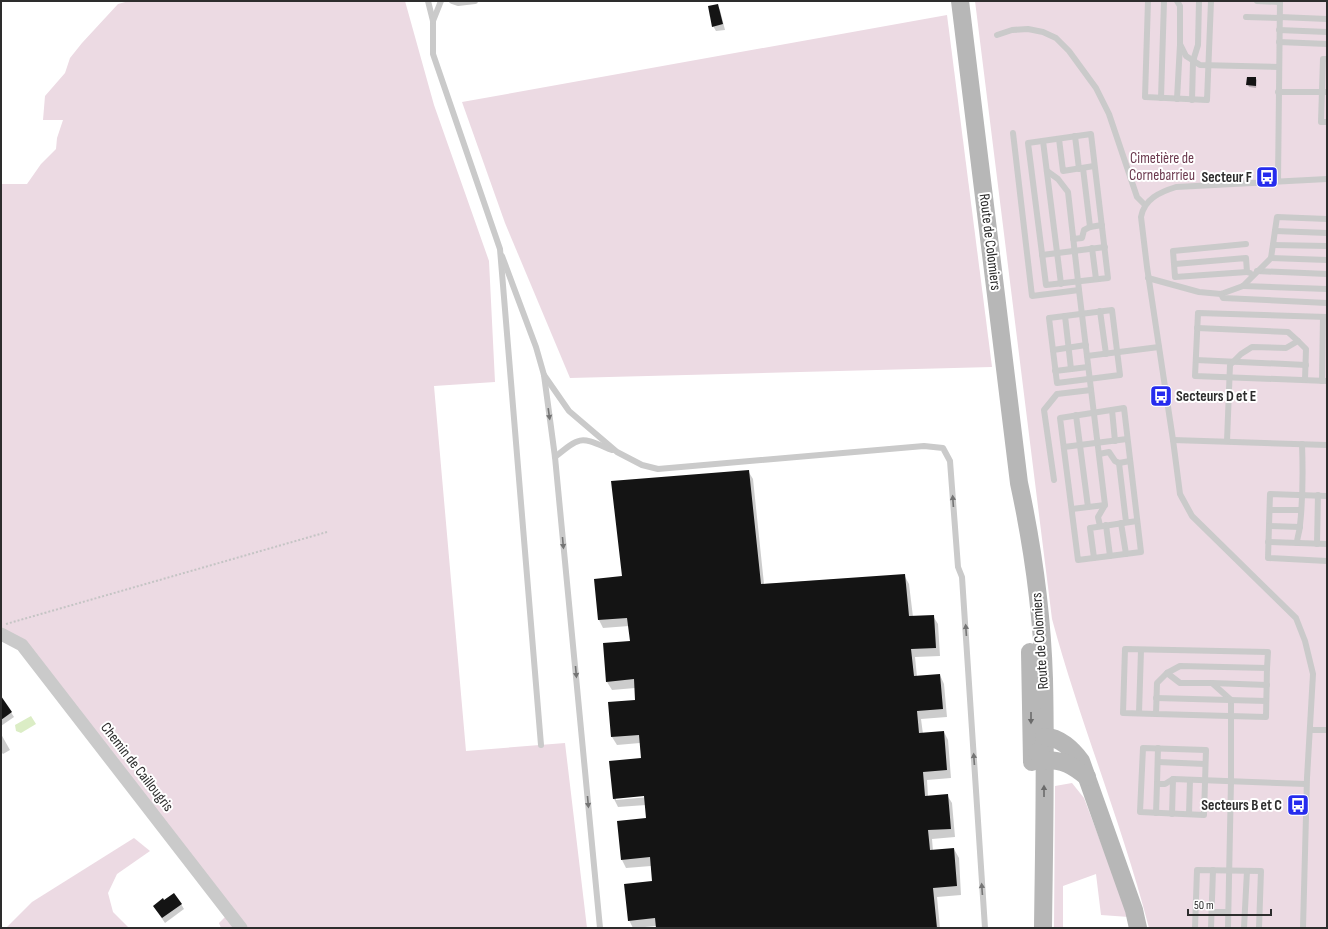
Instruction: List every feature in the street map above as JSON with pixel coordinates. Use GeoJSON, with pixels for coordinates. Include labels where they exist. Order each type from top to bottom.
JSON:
{"type":"FeatureCollection","features":[{"type":"Feature","properties":{"kind":"main road","name":"Route de Colomiers"},"geometry":{"type":"LineString","coordinates":[[960,1],[1019,483],[1033,559],[1038,599],[1044,678],[1041,747]]}},
{"type":"Feature","properties":{"kind":"main road"},"geometry":{"type":"LineString","coordinates":[[1033,928],[1041,747],[1048,736],[1058,740],[1072,749],[1081,761],[1131,903],[1138,928]]}},
{"type":"Feature","properties":{"kind":"main road"},"geometry":{"type":"LineString","coordinates":[[1041,747],[1075,767],[1087,776]]}},
{"type":"Feature","properties":{"kind":"main road"},"geometry":{"type":"LineString","coordinates":[[1041,747],[1043,928]]}},
{"type":"Feature","properties":{"kind":"street","name":"Chemin de Caillougris"},"geometry":{"type":"LineString","coordinates":[[1,634],[22,645],[241,928]]}},
{"type":"Feature","properties":{"kind":"lane"},"geometry":{"type":"LineString","coordinates":[[428,1],[433,21],[433,54],[500,249],[536,347],[544,375],[555,458],[600,928]]}},
{"type":"Feature","properties":{"kind":"lane"},"geometry":{"type":"LineString","coordinates":[[433,21],[441,1]]}},
{"type":"Feature","properties":{"kind":"lane"},"geometry":{"type":"LineString","coordinates":[[452,1],[458,3],[475,1]]}},
{"type":"Feature","properties":{"kind":"lane"},"geometry":{"type":"LineString","coordinates":[[1148,1],[1145,97],[1192,100],[1208,100],[1211,1]]}},
{"type":"Feature","properties":{"kind":"lane"},"geometry":{"type":"LineString","coordinates":[[1161,98],[1164,1]]}},
{"type":"Feature","properties":{"kind":"lane"},"geometry":{"type":"LineString","coordinates":[[1192,100],[1193,61],[1198,45],[1199,1]]}},
{"type":"Feature","properties":{"kind":"lane"},"geometry":{"type":"LineString","coordinates":[[1257,1],[1280,2],[1278,181]]}},
{"type":"Feature","properties":{"kind":"lane"},"geometry":{"type":"LineString","coordinates":[[1177,99],[1180,44],[1179,3]]}},
{"type":"Feature","properties":{"kind":"lane"},"geometry":{"type":"LineString","coordinates":[[1246,17],[1327,19]]}},
{"type":"Feature","properties":{"kind":"lane"},"geometry":{"type":"LineString","coordinates":[[997,35],[1012,30],[1028,29],[1043,32],[1056,38],[1069,50],[1096,88],[1109,114],[1137,197],[1145,205]]}},
{"type":"Feature","properties":{"kind":"lane"},"geometry":{"type":"LineString","coordinates":[[1280,30],[1327,32]]}},
{"type":"Feature","properties":{"kind":"lane"},"geometry":{"type":"LineString","coordinates":[[1279,42],[1327,44]]}},
{"type":"Feature","properties":{"kind":"lane"},"geometry":{"type":"LineString","coordinates":[[1180,44],[1186,56],[1200,65],[1279,67]]}},
{"type":"Feature","properties":{"kind":"lane"},"geometry":{"type":"LineString","coordinates":[[1327,59],[1323,59],[1325,92],[1324,111],[1321,122],[1327,122]]}},
{"type":"Feature","properties":{"kind":"lane"},"geometry":{"type":"LineString","coordinates":[[1278,92],[1325,92]]}},
{"type":"Feature","properties":{"kind":"lane"},"geometry":{"type":"LineString","coordinates":[[1013,133],[1032,296],[1079,290]]}},
{"type":"Feature","properties":{"kind":"lane"},"geometry":{"type":"LineString","coordinates":[[1091,134],[1108,278],[1046,285],[1028,143],[1075,136],[1091,134]]}},
{"type":"Feature","properties":{"kind":"lane"},"geometry":{"type":"LineString","coordinates":[[1075,136],[1090,227]]}},
{"type":"Feature","properties":{"kind":"lane"},"geometry":{"type":"LineString","coordinates":[[1049,192],[1063,171],[1059,139]]}},
{"type":"Feature","properties":{"kind":"lane"},"geometry":{"type":"LineString","coordinates":[[1043,141],[1061,284]]}},
{"type":"Feature","properties":{"kind":"lane"},"geometry":{"type":"LineString","coordinates":[[1063,171],[1094,166]]}},
{"type":"Feature","properties":{"kind":"lane"},"geometry":{"type":"LineString","coordinates":[[1047,171],[1058,179],[1068,192],[1105,505],[1098,517],[1103,526],[1110,556]]}},
{"type":"Feature","properties":{"kind":"lane"},"geometry":{"type":"LineString","coordinates":[[1303,928],[1306,784],[1313,674],[1305,641],[1296,618],[1192,516],[1180,494],[1174,440],[1148,278],[1141,217],[1145,205],[1155,196],[1165,190],[1176,187],[1327,179]]}},
{"type":"Feature","properties":{"kind":"lane"},"geometry":{"type":"LineString","coordinates":[[1243,286],[1271,258],[1276,217],[1327,219]]}},
{"type":"Feature","properties":{"kind":"lane"},"geometry":{"type":"LineString","coordinates":[[1073,239],[1082,238],[1084,230],[1090,227],[1102,225]]}},
{"type":"Feature","properties":{"kind":"lane"},"geometry":{"type":"LineString","coordinates":[[1275,231],[1327,233]]}},
{"type":"Feature","properties":{"kind":"lane"},"geometry":{"type":"LineString","coordinates":[[1246,244],[1173,251],[1175,277],[1247,272],[1327,274]]}},
{"type":"Feature","properties":{"kind":"lane"},"geometry":{"type":"LineString","coordinates":[[1273,244],[1327,246]]}},
{"type":"Feature","properties":{"kind":"lane"},"geometry":{"type":"LineString","coordinates":[[1042,254],[1105,247]]}},
{"type":"Feature","properties":{"kind":"lane"},"geometry":{"type":"LineString","coordinates":[[1092,248],[1096,279]]}},
{"type":"Feature","properties":{"kind":"lane"},"geometry":{"type":"LineString","coordinates":[[500,249],[541,744]]}},
{"type":"Feature","properties":{"kind":"lane"},"geometry":{"type":"LineString","coordinates":[[1174,264],[1246,258],[1247,272]]}},
{"type":"Feature","properties":{"kind":"lane"},"geometry":{"type":"LineString","coordinates":[[1271,258],[1327,260]]}},
{"type":"Feature","properties":{"kind":"lane"},"geometry":{"type":"LineString","coordinates":[[1148,278],[1199,292],[1221,294],[1243,286],[1327,289]]}},
{"type":"Feature","properties":{"kind":"lane"},"geometry":{"type":"LineString","coordinates":[[1221,294],[1223,298],[1327,303]]}},
{"type":"Feature","properties":{"kind":"lane"},"geometry":{"type":"LineString","coordinates":[[1112,310],[1120,375],[1057,383],[1048,318],[1100,311],[1112,310]]}},
{"type":"Feature","properties":{"kind":"lane"},"geometry":{"type":"LineString","coordinates":[[1100,311],[1106,354]]}},
{"type":"Feature","properties":{"kind":"lane"},"geometry":{"type":"LineString","coordinates":[[1198,313],[1325,317],[1324,381],[1195,376],[1198,313]]}},
{"type":"Feature","properties":{"kind":"lane"},"geometry":{"type":"LineString","coordinates":[[1065,316],[1071,369]]}},
{"type":"Feature","properties":{"kind":"lane"},"geometry":{"type":"LineString","coordinates":[[1197,328],[1288,332],[1306,349],[1305,380]]}},
{"type":"Feature","properties":{"kind":"lane"},"geometry":{"type":"LineString","coordinates":[[1227,441],[1230,365],[1241,354],[1252,347],[1286,348],[1298,341]]}},
{"type":"Feature","properties":{"kind":"lane"},"geometry":{"type":"LineString","coordinates":[[1053,350],[1086,346]]}},
{"type":"Feature","properties":{"kind":"lane"},"geometry":{"type":"LineString","coordinates":[[1087,356],[1159,347]]}},
{"type":"Feature","properties":{"kind":"lane"},"geometry":{"type":"LineString","coordinates":[[1196,360],[1306,365]]}},
{"type":"Feature","properties":{"kind":"lane"},"geometry":{"type":"LineString","coordinates":[[1055,371],[1088,367]]}},
{"type":"Feature","properties":{"kind":"lane"},"geometry":{"type":"LineString","coordinates":[[544,375],[569,410],[617,452]]}},
{"type":"Feature","properties":{"kind":"lane"},"geometry":{"type":"LineString","coordinates":[[1054,480],[1044,410],[1057,394],[1091,390]]}},
{"type":"Feature","properties":{"kind":"lane"},"geometry":{"type":"LineString","coordinates":[[1124,408],[1141,552],[1078,560],[1060,418],[1112,410],[1124,408]]}},
{"type":"Feature","properties":{"kind":"lane"},"geometry":{"type":"LineString","coordinates":[[1112,410],[1115,441]]}},
{"type":"Feature","properties":{"kind":"lane"},"geometry":{"type":"LineString","coordinates":[[1076,415],[1088,507]]}},
{"type":"Feature","properties":{"kind":"lane"},"geometry":{"type":"LineString","coordinates":[[1064,447],[1127,439]]}},
{"type":"Feature","properties":{"kind":"lane"},"geometry":{"type":"LineString","coordinates":[[555,458],[574,442],[586,440],[617,452],[642,465],[658,469],[924,446],[943,448],[950,461],[958,567],[962,577],[985,928]]}},
{"type":"Feature","properties":{"kind":"lane"},"geometry":{"type":"LineString","coordinates":[[1174,440],[1327,445]]}},
{"type":"Feature","properties":{"kind":"lane"},"geometry":{"type":"LineString","coordinates":[[1296,543],[1300,527],[1302,495],[1302,444]]}},
{"type":"Feature","properties":{"kind":"lane"},"geometry":{"type":"LineString","coordinates":[[1099,454],[1109,452],[1115,461],[1119,463],[1130,461]]}},
{"type":"Feature","properties":{"kind":"lane"},"geometry":{"type":"LineString","coordinates":[[1119,463],[1126,554]]}},
{"type":"Feature","properties":{"kind":"lane"},"geometry":{"type":"LineString","coordinates":[[1327,496],[1270,494],[1268,542],[1268,558],[1327,561]]}},
{"type":"Feature","properties":{"kind":"lane"},"geometry":{"type":"LineString","coordinates":[[1317,544],[1318,495]]}},
{"type":"Feature","properties":{"kind":"lane"},"geometry":{"type":"LineString","coordinates":[[1072,510],[1105,505]]}},
{"type":"Feature","properties":{"kind":"lane"},"geometry":{"type":"LineString","coordinates":[[1270,510],[1301,510]]}},
{"type":"Feature","properties":{"kind":"lane"},"geometry":{"type":"LineString","coordinates":[[1094,558],[1090,528],[1137,521]]}},
{"type":"Feature","properties":{"kind":"lane"},"geometry":{"type":"LineString","coordinates":[[1269,526],[1300,527]]}},
{"type":"Feature","properties":{"kind":"lane"},"geometry":{"type":"LineString","coordinates":[[1268,542],[1327,544]]}},
{"type":"Feature","properties":{"kind":"lane"},"geometry":{"type":"LineString","coordinates":[[1125,649],[1142,650],[1268,652],[1266,717],[1123,713],[1125,649]]}},
{"type":"Feature","properties":{"kind":"lane"},"geometry":{"type":"LineString","coordinates":[[1139,713],[1142,650]]}},
{"type":"Feature","properties":{"kind":"lane"},"geometry":{"type":"LineString","coordinates":[[1156,714],[1157,683],[1167,673],[1180,666],[1267,668]]}},
{"type":"Feature","properties":{"kind":"lane"},"geometry":{"type":"LineString","coordinates":[[1167,673],[1180,683],[1267,685]]}},
{"type":"Feature","properties":{"kind":"lane"},"geometry":{"type":"LineString","coordinates":[[1212,683],[1232,700],[1228,928]]}},
{"type":"Feature","properties":{"kind":"lane"},"geometry":{"type":"LineString","coordinates":[[1156,698],[1266,701]]}},
{"type":"Feature","properties":{"kind":"lane"},"geometry":{"type":"LineString","coordinates":[[1310,730],[1327,730]]}},
{"type":"Feature","properties":{"kind":"lane"},"geometry":{"type":"LineString","coordinates":[[1143,748],[1158,748],[1206,750],[1204,815],[1140,812],[1143,748]]}},
{"type":"Feature","properties":{"kind":"lane"},"geometry":{"type":"LineString","coordinates":[[1156,813],[1158,748]]}},
{"type":"Feature","properties":{"kind":"lane"},"geometry":{"type":"LineString","coordinates":[[1158,762],[1205,764]]}},
{"type":"Feature","properties":{"kind":"lane"},"geometry":{"type":"LineString","coordinates":[[1157,784],[1165,784],[1173,779],[1306,784]]}},
{"type":"Feature","properties":{"kind":"lane"},"geometry":{"type":"LineString","coordinates":[[1172,814],[1173,779]]}},
{"type":"Feature","properties":{"kind":"lane"},"geometry":{"type":"LineString","coordinates":[[1189,814],[1190,780]]}},
{"type":"Feature","properties":{"kind":"lane"},"geometry":{"type":"LineString","coordinates":[[1195,928],[1197,870],[1261,871],[1259,928]]}},
{"type":"Feature","properties":{"kind":"lane"},"geometry":{"type":"LineString","coordinates":[[1212,928],[1214,870]]}},
{"type":"Feature","properties":{"kind":"lane"},"geometry":{"type":"LineString","coordinates":[[1244,928],[1247,871]]}},
{"type":"Feature","properties":{"kind":"lane"},"geometry":{"type":"LineString","coordinates":[[1212,912],[1228,912]]}},
{"type":"Feature","properties":{"kind":"path"},"geometry":{"type":"LineString","coordinates":[[1,625],[327,532]]}},
{"type":"Feature","properties":{"kind":"green space"},"geometry":{"type":"Polygon","coordinates":[[[129,1],[405,1],[434,105],[489,261],[495,382],[434,386],[466,751],[565,743],[587,928],[221,928],[219,923],[233,909],[23,642],[1,627],[1,184],[27,184],[41,164],[56,149],[57,138],[63,120],[43,120],[45,96],[65,73],[70,58],[82,43],[118,4],[129,1]]]}},
{"type":"Feature","properties":{"kind":"green space","name":"Cimetière de Cornebarrieu"},"geometry":{"type":"Polygon","coordinates":[[[975,1],[1327,1],[1327,928],[1149,928],[1126,850],[1075,696],[1052,619],[975,1]]]}},
{"type":"Feature","properties":{"kind":"green space"},"geometry":{"type":"Polygon","coordinates":[[[947,15],[992,367],[570,378],[505,223],[462,102],[947,15]]]}},
{"type":"Feature","properties":{"kind":"green space"},"geometry":{"type":"Polygon","coordinates":[[[1072,783],[1084,798],[1129,917],[1101,915],[1096,874],[1063,886],[1063,928],[1054,928],[1055,786],[1072,783]]]}},
{"type":"Feature","properties":{"kind":"green space"},"geometry":{"type":"Polygon","coordinates":[[[134,838],[150,851],[117,874],[108,893],[113,912],[129,928],[6,928],[32,902],[134,838]]]}},
{"type":"Feature","properties":{"kind":"shaded area"},"geometry":{"type":"Polygon","coordinates":[[[31,716],[36,724],[21,733],[16,731],[15,725],[31,716]]]}},
{"type":"Feature","properties":{"kind":"building"},"geometry":{"type":"Polygon","coordinates":[[[718,4],[723,24],[712,27],[708,6],[718,4]]]}},
{"type":"Feature","properties":{"kind":"building"},"geometry":{"type":"Polygon","coordinates":[[[1247,77],[1256,77],[1256,86],[1246,85],[1247,77]]]}},
{"type":"Feature","properties":{"kind":"building"},"geometry":{"type":"Polygon","coordinates":[[[749,470],[761,584],[905,574],[909,616],[934,615],[936,648],[911,649],[914,676],[940,674],[943,709],[917,711],[919,733],[944,731],[947,770],[923,772],[925,796],[948,794],[951,829],[928,830],[930,850],[954,848],[957,886],[933,888],[937,928],[656,928],[655,918],[628,921],[624,884],[652,881],[650,857],[621,860],[617,821],[646,818],[644,796],[613,799],[609,761],[641,758],[639,735],[611,737],[608,702],[635,700],[634,679],[606,682],[603,643],[630,641],[627,618],[598,620],[594,579],[622,576],[611,481],[749,470]]]}},
{"type":"Feature","properties":{"kind":"building"},"geometry":{"type":"Polygon","coordinates":[[[1,696],[12,712],[1,720],[1,696]]]}},
{"type":"Feature","properties":{"kind":"building"},"geometry":{"type":"Polygon","coordinates":[[[174,893],[182,904],[162,918],[153,906],[163,898],[164,900],[174,893]]]}},
{"type":"Feature","properties":{"kind":"place","name":"Secteur F"},"geometry":{"type":"Point","coordinates":[1267,177]}},
{"type":"Feature","properties":{"kind":"place","name":"Secteurs D et E"},"geometry":{"type":"Point","coordinates":[1161,396]}},
{"type":"Feature","properties":{"kind":"place","name":"Secteurs B et C"},"geometry":{"type":"Point","coordinates":[1298,805]}}]}
